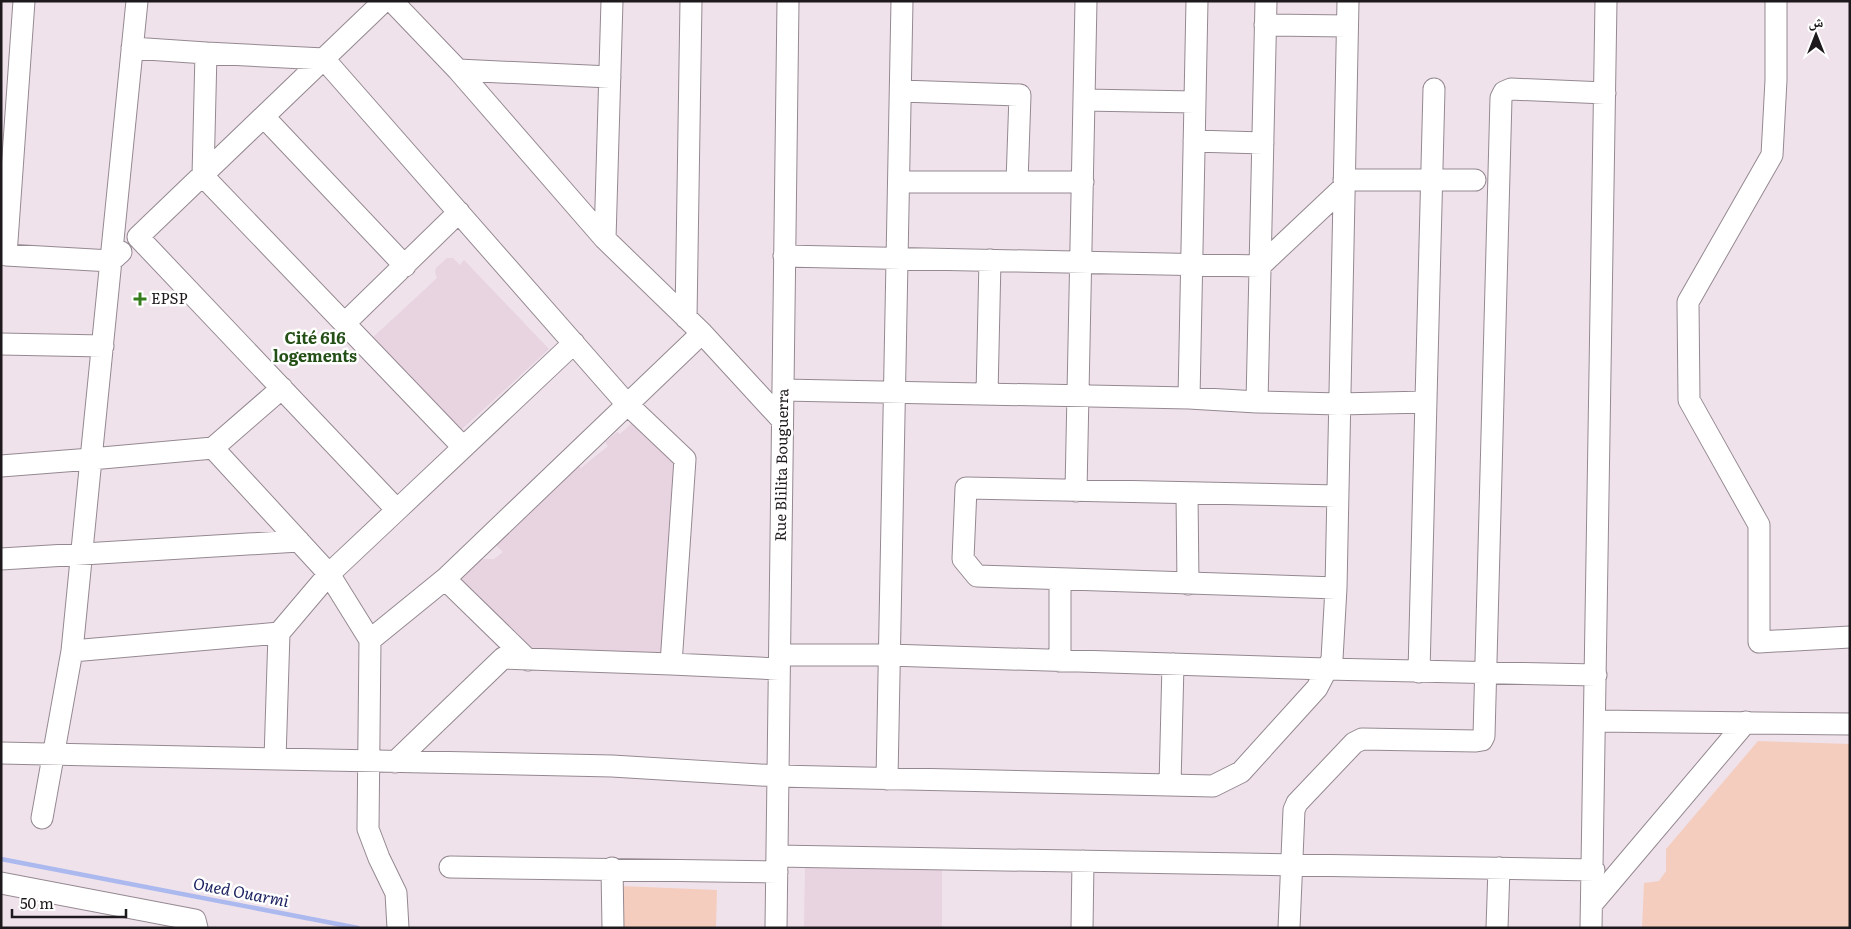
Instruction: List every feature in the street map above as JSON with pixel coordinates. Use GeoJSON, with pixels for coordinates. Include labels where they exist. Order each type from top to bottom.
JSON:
{"type":"FeatureCollection","features":[{"type":"Feature","properties":{"kind":"street"},"geometry":{"type":"LineString","coordinates":[[24,1],[11,47],[3,255],[111,260],[204,176],[384,1]]}},
{"type":"Feature","properties":{"kind":"street"},"geometry":{"type":"LineString","coordinates":[[42,818],[72,651],[137,1]]}},
{"type":"Feature","properties":{"kind":"street"},"geometry":{"type":"LineString","coordinates":[[392,1],[458,70],[605,239],[702,333],[782,420]]}},
{"type":"Feature","properties":{"kind":"street"},"geometry":{"type":"LineString","coordinates":[[605,239],[612,1]]}},
{"type":"Feature","properties":{"kind":"street"},"geometry":{"type":"LineString","coordinates":[[686,318],[692,1]]}},
{"type":"Feature","properties":{"kind":"street","name":"Rue Blilita Bouguerra"},"geometry":{"type":"LineString","coordinates":[[776,928],[788,1]]}},
{"type":"Feature","properties":{"kind":"street"},"geometry":{"type":"LineString","coordinates":[[887,779],[902,1]]}},
{"type":"Feature","properties":{"kind":"street"},"geometry":{"type":"LineString","coordinates":[[1076,491],[1086,1]]}},
{"type":"Feature","properties":{"kind":"street"},"geometry":{"type":"LineString","coordinates":[[1189,398],[1197,1]]}},
{"type":"Feature","properties":{"kind":"street"},"geometry":{"type":"LineString","coordinates":[[1257,402],[1266,1]]}},
{"type":"Feature","properties":{"kind":"street"},"geometry":{"type":"LineString","coordinates":[[1,753],[612,766],[778,776],[1170,786],[1213,786],[1241,772],[1317,688],[1332,659],[1336,588],[1348,1]]}},
{"type":"Feature","properties":{"kind":"street"},"geometry":{"type":"LineString","coordinates":[[1591,928],[1594,870],[1606,1]]}},
{"type":"Feature","properties":{"kind":"street"},"geometry":{"type":"LineString","coordinates":[[1776,1],[1776,80],[1772,155],[1688,302],[1689,400],[1759,525],[1759,642],[1850,637]]}},
{"type":"Feature","properties":{"kind":"street"},"geometry":{"type":"LineString","coordinates":[[1265,24],[1347,26]]}},
{"type":"Feature","properties":{"kind":"street"},"geometry":{"type":"LineString","coordinates":[[132,48],[324,59],[626,403],[685,459],[671,664]]}},
{"type":"Feature","properties":{"kind":"street"},"geometry":{"type":"LineString","coordinates":[[206,53],[204,176],[463,447]]}},
{"type":"Feature","properties":{"kind":"street"},"geometry":{"type":"LineString","coordinates":[[458,70],[610,77]]}},
{"type":"Feature","properties":{"kind":"street"},"geometry":{"type":"LineString","coordinates":[[1419,672],[1434,89]]}},
{"type":"Feature","properties":{"kind":"street"},"geometry":{"type":"LineString","coordinates":[[1289,928],[1294,810],[1297,803],[1354,743],[1371,738],[1482,740],[1484,736],[1501,98],[1504,92],[1511,89],[1605,93]]}},
{"type":"Feature","properties":{"kind":"street"},"geometry":{"type":"LineString","coordinates":[[900,91],[1020,95],[1017,182]]}},
{"type":"Feature","properties":{"kind":"street"},"geometry":{"type":"LineString","coordinates":[[1084,100],[1195,102]]}},
{"type":"Feature","properties":{"kind":"street"},"geometry":{"type":"LineString","coordinates":[[264,117],[405,266]]}},
{"type":"Feature","properties":{"kind":"street"},"geometry":{"type":"LineString","coordinates":[[1194,141],[1263,143]]}},
{"type":"Feature","properties":{"kind":"street"},"geometry":{"type":"LineString","coordinates":[[784,256],[1260,266],[1344,183],[1432,179],[1475,180]]}},
{"type":"Feature","properties":{"kind":"street"},"geometry":{"type":"LineString","coordinates":[[899,182],[1083,182]]}},
{"type":"Feature","properties":{"kind":"street"},"geometry":{"type":"LineString","coordinates":[[345,323],[459,212]]}},
{"type":"Feature","properties":{"kind":"street"},"geometry":{"type":"LineString","coordinates":[[138,237],[397,510]]}},
{"type":"Feature","properties":{"kind":"street"},"geometry":{"type":"LineString","coordinates":[[987,394],[990,260]]}},
{"type":"Feature","properties":{"kind":"street"},"geometry":{"type":"LineString","coordinates":[[370,640],[445,579],[626,403],[702,333]]}},
{"type":"Feature","properties":{"kind":"street"},"geometry":{"type":"LineString","coordinates":[[275,759],[279,633],[329,574],[574,343]]}},
{"type":"Feature","properties":{"kind":"street"},"geometry":{"type":"LineString","coordinates":[[1,344],[102,346]]}},
{"type":"Feature","properties":{"kind":"street"},"geometry":{"type":"LineString","coordinates":[[1,466],[214,448],[282,388]]}},
{"type":"Feature","properties":{"kind":"street"},"geometry":{"type":"LineString","coordinates":[[783,390],[1189,398],[1339,404],[1426,402]]}},
{"type":"Feature","properties":{"kind":"street"},"geometry":{"type":"LineString","coordinates":[[214,448],[329,574],[370,640],[368,829],[379,858],[396,893],[398,920]]}},
{"type":"Feature","properties":{"kind":"street"},"geometry":{"type":"LineString","coordinates":[[1336,588],[977,576],[963,559],[966,488],[1337,496]]}},
{"type":"Feature","properties":{"kind":"street"},"geometry":{"type":"LineString","coordinates":[[1187,493],[1188,584]]}},
{"type":"Feature","properties":{"kind":"street"},"geometry":{"type":"LineString","coordinates":[[1,559],[299,541]]}},
{"type":"Feature","properties":{"kind":"street"},"geometry":{"type":"LineString","coordinates":[[445,579],[515,655],[671,664],[779,662],[889,655],[1326,670],[1596,675]]}},
{"type":"Feature","properties":{"kind":"street"},"geometry":{"type":"LineString","coordinates":[[1060,579],[1060,661]]}},
{"type":"Feature","properties":{"kind":"street"},"geometry":{"type":"LineString","coordinates":[[72,651],[279,633]]}},
{"type":"Feature","properties":{"kind":"street"},"geometry":{"type":"LineString","coordinates":[[395,762],[515,655]]}},
{"type":"Feature","properties":{"kind":"street"},"geometry":{"type":"LineString","coordinates":[[1170,786],[1173,664]]}},
{"type":"Feature","properties":{"kind":"street"},"geometry":{"type":"LineString","coordinates":[[1596,721],[1850,724]]}},
{"type":"Feature","properties":{"kind":"street"},"geometry":{"type":"LineString","coordinates":[[1592,904],[1746,722]]}},
{"type":"Feature","properties":{"kind":"street"},"geometry":{"type":"LineString","coordinates":[[1082,928],[1083,861]]}},
{"type":"Feature","properties":{"kind":"street"},"geometry":{"type":"LineString","coordinates":[[450,867],[612,868],[777,864],[1083,861],[1594,870]]}},
{"type":"Feature","properties":{"kind":"street"},"geometry":{"type":"LineString","coordinates":[[612,868],[613,928]]}},
{"type":"Feature","properties":{"kind":"street"},"geometry":{"type":"LineString","coordinates":[[1497,928],[1499,868]]}},
{"type":"Feature","properties":{"kind":"street"},"geometry":{"type":"LineString","coordinates":[[1,883],[196,920],[197,928]]}},
{"type":"Feature","properties":{"kind":"shaded area"},"geometry":{"type":"Polygon","coordinates":[[[447,258],[453,258],[460,265],[464,260],[549,349],[461,430],[370,340],[437,278],[436,268],[447,258]]]}},
{"type":"Feature","properties":{"kind":"shaded area"},"geometry":{"type":"Polygon","coordinates":[[[634,417],[676,460],[672,658],[534,653],[459,578],[483,559],[494,559],[503,552],[491,540],[571,460],[581,468],[608,446],[605,442],[617,432],[620,434],[630,425],[634,417]]]}},
{"type":"Feature","properties":{"kind":"shaded area"},"geometry":{"type":"Polygon","coordinates":[[[1758,741],[1850,744],[1850,928],[1642,928],[1644,883],[1659,881],[1666,871],[1666,849],[1758,741]]]}},
{"type":"Feature","properties":{"kind":"shaded area"},"geometry":{"type":"Polygon","coordinates":[[[805,867],[942,869],[942,928],[804,928],[805,867]]]}},
{"type":"Feature","properties":{"kind":"shaded area"},"geometry":{"type":"Polygon","coordinates":[[[621,886],[717,890],[716,928],[619,928],[621,886]]]}},
{"type":"Feature","properties":{"kind":"waterway","name":"Oued Ouarmi"},"geometry":{"type":"LineString","coordinates":[[1,859],[358,928]]}},
{"type":"Feature","properties":{"kind":"place","name":"EPSP"},"geometry":{"type":"Point","coordinates":[140,299]}},
{"type":"Feature","properties":{"kind":"district","name":"Cité 616 logements"},"geometry":{"type":"Point","coordinates":[315,347]}}]}
